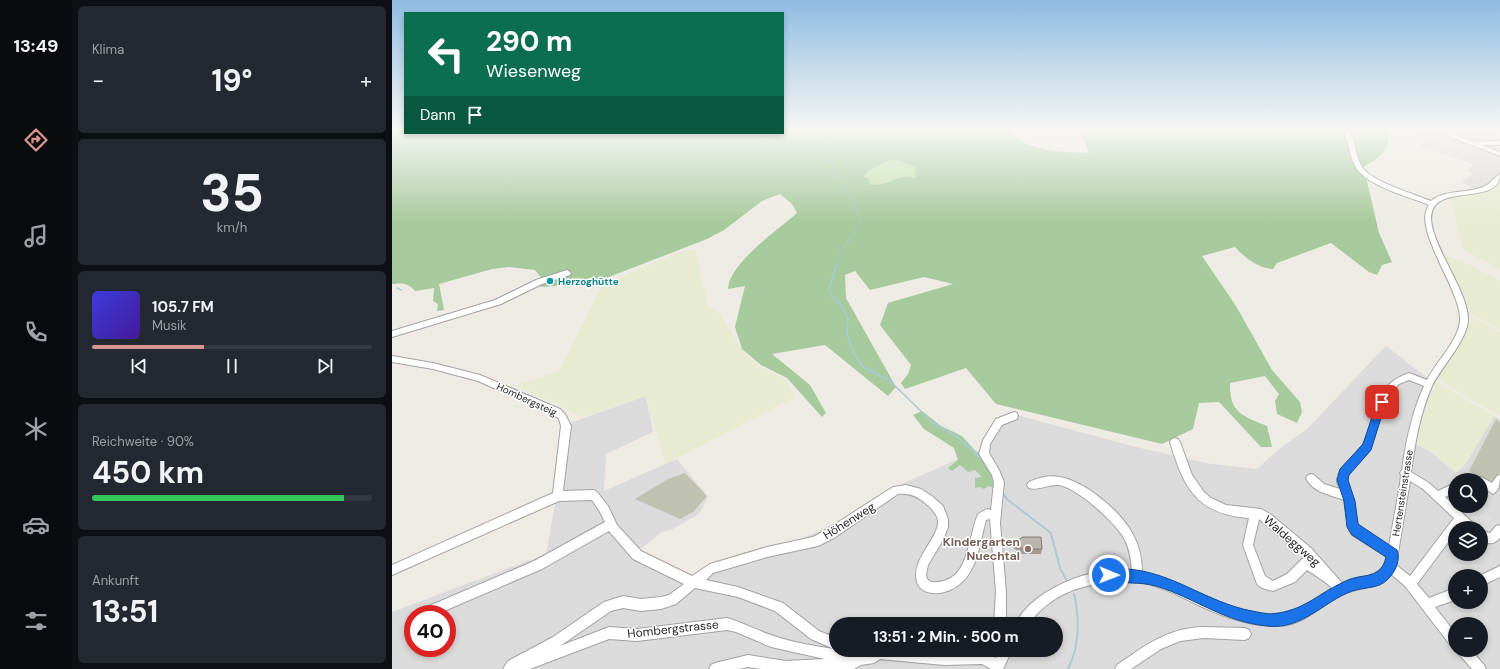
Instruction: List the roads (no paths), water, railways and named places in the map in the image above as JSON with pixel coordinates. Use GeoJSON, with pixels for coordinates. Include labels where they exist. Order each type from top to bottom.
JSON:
{"type":"FeatureCollection","features":[{"type":"Feature","properties":{"kind":"street"},"geometry":{"type":"LineString","coordinates":[[1355,160],[1361,170],[1387,186],[1432,204],[1445,197],[1489,188],[1496,183],[1500,176]]}},
{"type":"Feature","properties":{"kind":"street","name":"Hertensteinstrasse"},"geometry":{"type":"LineString","coordinates":[[1390,567],[1409,447],[1420,406],[1429,384],[1460,333],[1464,321],[1461,303],[1429,224],[1428,210],[1432,204]]}},
{"type":"Feature","properties":{"kind":"street"},"geometry":{"type":"LineString","coordinates":[[392,334],[498,302],[539,282],[567,273]]}},
{"type":"Feature","properties":{"kind":"street","name":"Hombergsteig"},"geometry":{"type":"LineString","coordinates":[[392,359],[433,366],[480,378],[557,412],[562,417],[566,426],[558,496]]}},
{"type":"Feature","properties":{"kind":"street"},"geometry":{"type":"LineString","coordinates":[[1392,554],[1356,531],[1353,527],[1348,497],[1342,480],[1344,473],[1367,447],[1382,402],[1388,391],[1396,382],[1409,376],[1429,384]]}},
{"type":"Feature","properties":{"kind":"street"},"geometry":{"type":"LineString","coordinates":[[1000,617],[1001,592],[996,515],[999,482],[996,473],[984,454],[986,443],[999,422],[1014,416]]}},
{"type":"Feature","properties":{"kind":"street","name":"Waldeggweg"},"geometry":{"type":"LineString","coordinates":[[1175,442],[1186,471],[1204,499],[1220,508],[1261,514],[1266,517],[1307,552],[1331,577],[1341,590]]}},
{"type":"Feature","properties":{"kind":"street"},"geometry":{"type":"LineString","coordinates":[[1405,473],[1414,477],[1463,521]]}},
{"type":"Feature","properties":{"kind":"street"},"geometry":{"type":"LineString","coordinates":[[1311,478],[1321,487],[1348,497]]}},
{"type":"Feature","properties":{"kind":"street"},"geometry":{"type":"LineString","coordinates":[[1488,486],[1493,489],[1500,479]]}},
{"type":"Feature","properties":{"kind":"street"},"geometry":{"type":"LineString","coordinates":[[1032,485],[1042,482],[1059,481],[1077,487],[1090,496],[1124,529],[1136,556],[1137,576]]}},
{"type":"Feature","properties":{"kind":"street","name":"Höhenweg"},"geometry":{"type":"LineString","coordinates":[[509,669],[512,665],[557,641],[608,606],[624,602],[641,604],[661,603],[672,600],[704,572],[724,564],[814,542],[836,530],[896,490],[909,488],[919,492],[942,513],[944,524],[943,530],[923,564],[921,575],[926,586],[930,589],[942,587],[959,580],[968,567],[982,517],[987,514],[996,515]]}},
{"type":"Feature","properties":{"kind":"street"},"geometry":{"type":"LineString","coordinates":[[1437,496],[1448,490]]}},
{"type":"Feature","properties":{"kind":"street"},"geometry":{"type":"LineString","coordinates":[[392,570],[558,496],[594,495],[604,509],[611,524],[637,555],[692,582],[738,592],[779,607],[815,635],[829,641]]}},
{"type":"Feature","properties":{"kind":"street"},"geometry":{"type":"LineString","coordinates":[[1253,513],[1254,517],[1248,544],[1261,580],[1266,584],[1273,586],[1291,578],[1306,563],[1328,578],[1331,577]]}},
{"type":"Feature","properties":{"kind":"street"},"geometry":{"type":"LineString","coordinates":[[1409,582],[1413,581],[1460,518]]}},
{"type":"Feature","properties":{"kind":"street"},"geometry":{"type":"LineString","coordinates":[[445,605],[538,565],[611,524]]}},
{"type":"Feature","properties":{"kind":"street"},"geometry":{"type":"LineString","coordinates":[[1488,538],[1492,539],[1500,530]]}},
{"type":"Feature","properties":{"kind":"street"},"geometry":{"type":"LineString","coordinates":[[1028,617],[1039,604],[1063,588],[1091,578],[1109,575],[1137,576],[1173,586],[1237,615],[1269,620],[1293,617],[1352,585],[1376,580],[1390,567],[1409,582],[1448,633]]}},
{"type":"Feature","properties":{"kind":"street"},"geometry":{"type":"LineString","coordinates":[[1488,577],[1500,571]]}},
{"type":"Feature","properties":{"kind":"street"},"geometry":{"type":"LineString","coordinates":[[1426,605],[1448,597]]}},
{"type":"Feature","properties":{"kind":"street","name":"Hombergstrasse"},"geometry":{"type":"LineString","coordinates":[[514,669],[609,633],[637,635],[727,624],[736,626],[771,641],[792,647],[829,651]]}},
{"type":"Feature","properties":{"kind":"street"},"geometry":{"type":"LineString","coordinates":[[1121,669],[1156,646],[1179,635],[1211,632],[1245,634]]}},
{"type":"Feature","properties":{"kind":"street"},"geometry":{"type":"LineString","coordinates":[[715,669],[744,662],[786,667],[852,664],[859,657]]}},
{"type":"Feature","properties":{"kind":"street"},"geometry":{"type":"LineString","coordinates":[[930,657],[956,659],[982,658],[998,667],[1003,657]]}},
{"type":"Feature","properties":{"kind":"street"},"geometry":{"type":"LineString","coordinates":[[1469,657],[1480,669]]}},
{"type":"Feature","properties":{"kind":"waterway"},"geometry":{"type":"LineString","coordinates":[[831,160],[862,222],[841,251],[836,267]]}},
{"type":"Feature","properties":{"kind":"waterway"},"geometry":{"type":"LineString","coordinates":[[836,266],[829,289],[831,296],[841,305],[848,318],[847,334],[853,352],[863,367],[890,381],[932,422],[958,437],[965,443]]}},
{"type":"Feature","properties":{"kind":"waterway"},"geometry":{"type":"LineString","coordinates":[[397,288],[401,290]]}},
{"type":"Feature","properties":{"kind":"waterway"},"geometry":{"type":"LineString","coordinates":[[965,443],[985,463]]}},
{"type":"Feature","properties":{"kind":"waterway"},"geometry":{"type":"LineString","coordinates":[[1002,493],[1008,500],[1051,533],[1060,568],[1066,579]]}},
{"type":"Feature","properties":{"kind":"waterway"},"geometry":{"type":"LineString","coordinates":[[1068,669],[1075,651],[1078,632],[1074,594]]}},
{"type":"Feature","properties":{"kind":"place","name":"Herzoghütte"},"geometry":{"type":"Point","coordinates":[550,281]}},
{"type":"Feature","properties":{"kind":"place","name":"Kindergarten Nuechtal"},"geometry":{"type":"Point","coordinates":[1028,549]}}]}
